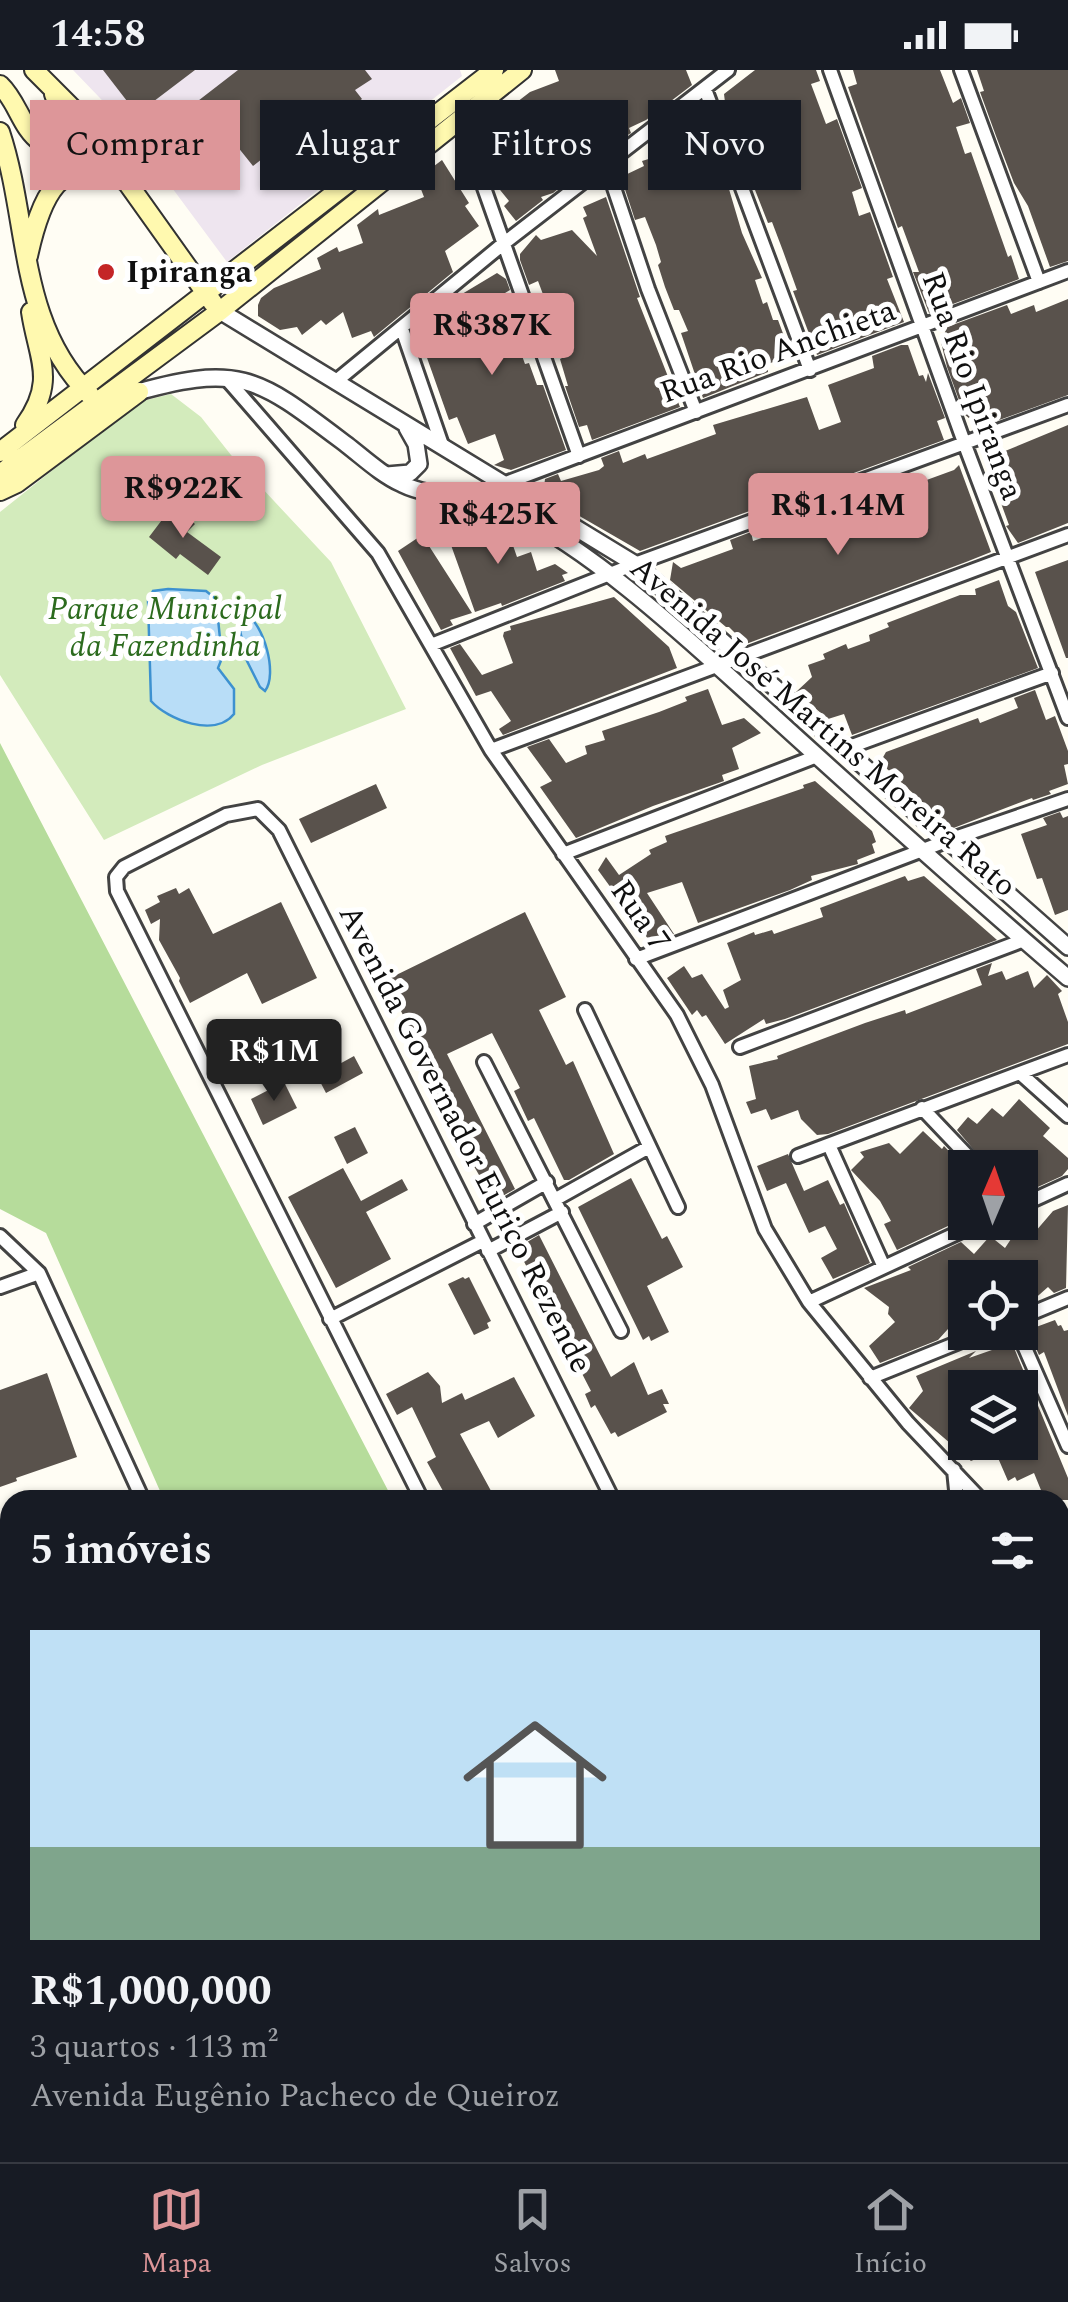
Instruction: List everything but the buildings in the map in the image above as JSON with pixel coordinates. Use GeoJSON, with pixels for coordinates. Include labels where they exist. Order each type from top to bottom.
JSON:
{"type":"FeatureCollection","features":[{"type":"Feature","properties":{"kind":"main road"},"geometry":{"type":"LineString","coordinates":[[7,446],[494,70]]}},
{"type":"Feature","properties":{"kind":"main road"},"geometry":{"type":"LineString","coordinates":[[485,100],[522,70]]}},
{"type":"Feature","properties":{"kind":"main road"},"geometry":{"type":"LineString","coordinates":[[0,85],[30,132],[46,143],[58,134],[62,121],[41,76]]}},
{"type":"Feature","properties":{"kind":"main road"},"geometry":{"type":"LineString","coordinates":[[41,76],[64,100]]}},
{"type":"Feature","properties":{"kind":"main road"},"geometry":{"type":"LineString","coordinates":[[0,474],[220,311],[455,124]]}},
{"type":"Feature","properties":{"kind":"main road"},"geometry":{"type":"LineString","coordinates":[[0,132],[31,292],[31,314],[43,360],[44,384],[37,407],[7,446]]}},
{"type":"Feature","properties":{"kind":"main road"},"geometry":{"type":"LineString","coordinates":[[26,266],[41,208],[53,190]]}},
{"type":"Feature","properties":{"kind":"main road"},"geometry":{"type":"LineString","coordinates":[[134,190],[220,311]]}},
{"type":"Feature","properties":{"kind":"main road"},"geometry":{"type":"LineString","coordinates":[[31,292],[51,341],[82,388],[99,400]]}},
{"type":"Feature","properties":{"kind":"main road"},"geometry":{"type":"LineString","coordinates":[[0,491],[17,483],[139,392]]}},
{"type":"Feature","properties":{"kind":"street"},"geometry":{"type":"LineString","coordinates":[[628,147],[728,70]]}},
{"type":"Feature","properties":{"kind":"street","name":"Rua Rio Ipiranga"},"geometry":{"type":"LineString","coordinates":[[830,70],[964,444],[1068,718]]}},
{"type":"Feature","properties":{"kind":"street"},"geometry":{"type":"LineString","coordinates":[[960,70],[1039,282]]}},
{"type":"Feature","properties":{"kind":"street"},"geometry":{"type":"LineString","coordinates":[[705,89],[810,370]]}},
{"type":"Feature","properties":{"kind":"street"},"geometry":{"type":"LineString","coordinates":[[484,190],[579,456]]}},
{"type":"Feature","properties":{"kind":"street"},"geometry":{"type":"LineString","coordinates":[[335,382],[572,190]]}},
{"type":"Feature","properties":{"kind":"street"},"geometry":{"type":"LineString","coordinates":[[615,190],[696,412]]}},
{"type":"Feature","properties":{"kind":"street","name":"Rua Rio Anchieta"},"geometry":{"type":"LineString","coordinates":[[506,483],[1068,271]]}},
{"type":"Feature","properties":{"kind":"street","name":"Avenida José Martins Moreira Rato"},"geometry":{"type":"LineString","coordinates":[[220,311],[635,564],[1068,947]]}},
{"type":"Feature","properties":{"kind":"street"},"geometry":{"type":"LineString","coordinates":[[402,329],[442,445]]}},
{"type":"Feature","properties":{"kind":"street","name":"Avenida José Martins Moreira Rato"},"geometry":{"type":"LineString","coordinates":[[99,400],[224,376],[253,382],[279,394],[386,475],[415,489],[506,508],[608,574],[1068,978]]}},
{"type":"Feature","properties":{"kind":"street","name":"Rua 7"},"geometry":{"type":"LineString","coordinates":[[224,376],[362,531],[397,583],[491,750],[677,1015],[696,1051],[765,1229],[808,1302],[870,1378],[973,1490]]}},
{"type":"Feature","properties":{"kind":"street"},"geometry":{"type":"LineString","coordinates":[[430,645],[608,574],[1068,406]]}},
{"type":"Feature","properties":{"kind":"street"},"geometry":{"type":"LineString","coordinates":[[386,475],[410,473],[419,464],[416,444],[404,423]]}},
{"type":"Feature","properties":{"kind":"street"},"geometry":{"type":"LineString","coordinates":[[491,750],[1068,535]]}},
{"type":"Feature","properties":{"kind":"street"},"geometry":{"type":"LineString","coordinates":[[844,749],[1052,673]]}},
{"type":"Feature","properties":{"kind":"street"},"geometry":{"type":"LineString","coordinates":[[563,854],[817,756]]}},
{"type":"Feature","properties":{"kind":"street"},"geometry":{"type":"LineString","coordinates":[[636,959],[1068,799]]}},
{"type":"Feature","properties":{"kind":"street","name":"Avenida Governador Eurico Rezende"},"geometry":{"type":"LineString","coordinates":[[330,1318],[120,898],[116,876],[124,867],[226,814],[258,809],[279,830],[609,1490]]}},
{"type":"Feature","properties":{"kind":"street"},"geometry":{"type":"LineString","coordinates":[[1051,932],[1068,925]]}},
{"type":"Feature","properties":{"kind":"street"},"geometry":{"type":"LineString","coordinates":[[740,1047],[1024,940]]}},
{"type":"Feature","properties":{"kind":"street"},"geometry":{"type":"LineString","coordinates":[[585,1010],[678,1206]]}},
{"type":"Feature","properties":{"kind":"street"},"geometry":{"type":"LineString","coordinates":[[798,1156],[1068,1055]]}},
{"type":"Feature","properties":{"kind":"street"},"geometry":{"type":"LineString","coordinates":[[484,1062],[620,1330]]}},
{"type":"Feature","properties":{"kind":"street"},"geometry":{"type":"LineString","coordinates":[[1021,1074],[1068,1116]]}},
{"type":"Feature","properties":{"kind":"street"},"geometry":{"type":"LineString","coordinates":[[922,1108],[962,1150]]}},
{"type":"Feature","properties":{"kind":"street"},"geometry":{"type":"LineString","coordinates":[[829,1145],[884,1265]]}},
{"type":"Feature","properties":{"kind":"street"},"geometry":{"type":"LineString","coordinates":[[556,1198],[649,1148]]}},
{"type":"Feature","properties":{"kind":"street"},"geometry":{"type":"LineString","coordinates":[[474,1224],[546,1182]]}},
{"type":"Feature","properties":{"kind":"street"},"geometry":{"type":"LineString","coordinates":[[1038,1198],[1068,1184]]}},
{"type":"Feature","properties":{"kind":"street"},"geometry":{"type":"LineString","coordinates":[[417,1490],[330,1318],[562,1212]]}},
{"type":"Feature","properties":{"kind":"street"},"geometry":{"type":"LineString","coordinates":[[0,1236],[39,1272],[138,1490]]}},
{"type":"Feature","properties":{"kind":"street"},"geometry":{"type":"LineString","coordinates":[[808,1302],[948,1237]]}},
{"type":"Feature","properties":{"kind":"street"},"geometry":{"type":"LineString","coordinates":[[0,1287],[39,1272]]}},
{"type":"Feature","properties":{"kind":"street"},"geometry":{"type":"LineString","coordinates":[[1038,1310],[1068,1298]]}},
{"type":"Feature","properties":{"kind":"street"},"geometry":{"type":"LineString","coordinates":[[870,1378],[948,1347]]}},
{"type":"Feature","properties":{"kind":"street"},"geometry":{"type":"LineString","coordinates":[[1026,1350],[1068,1446]]}},
{"type":"Feature","properties":{"kind":"street"},"geometry":{"type":"LineString","coordinates":[[954,1470],[956,1490]]}},
{"type":"Feature","properties":{"kind":"shaded area"},"geometry":{"type":"Polygon","coordinates":[[[73,70],[460,70],[462,76],[432,100],[260,100],[260,190],[318,190],[227,262],[174,190],[240,190],[240,100],[102,100],[73,70]]]}},
{"type":"Feature","properties":{"kind":"green space","name":"Parque Municipal da Fazendinha"},"geometry":{"type":"Polygon","coordinates":[[[171,394],[201,417],[231,455],[331,562],[406,709],[262,765],[104,840],[0,675],[0,512],[138,402],[171,394]]]}},
{"type":"Feature","properties":{"kind":"green space"},"geometry":{"type":"Polygon","coordinates":[[[0,743],[388,1490],[160,1490],[46,1233],[0,1209],[0,743]]]}},
{"type":"Feature","properties":{"kind":"water"},"geometry":{"type":"Polygon","coordinates":[[[153,591],[206,591],[216,599],[222,658],[218,668],[234,689],[234,714],[226,721],[215,725],[192,724],[168,714],[151,701],[148,601],[153,591]]]}},
{"type":"Feature","properties":{"kind":"water"},"geometry":{"type":"Polygon","coordinates":[[[245,613],[258,627],[267,650],[270,673],[265,691],[247,661],[238,622],[245,613]]]}},
{"type":"Feature","properties":{"kind":"place","name":"Ipiranga"},"geometry":{"type":"Point","coordinates":[106,272]}}]}
